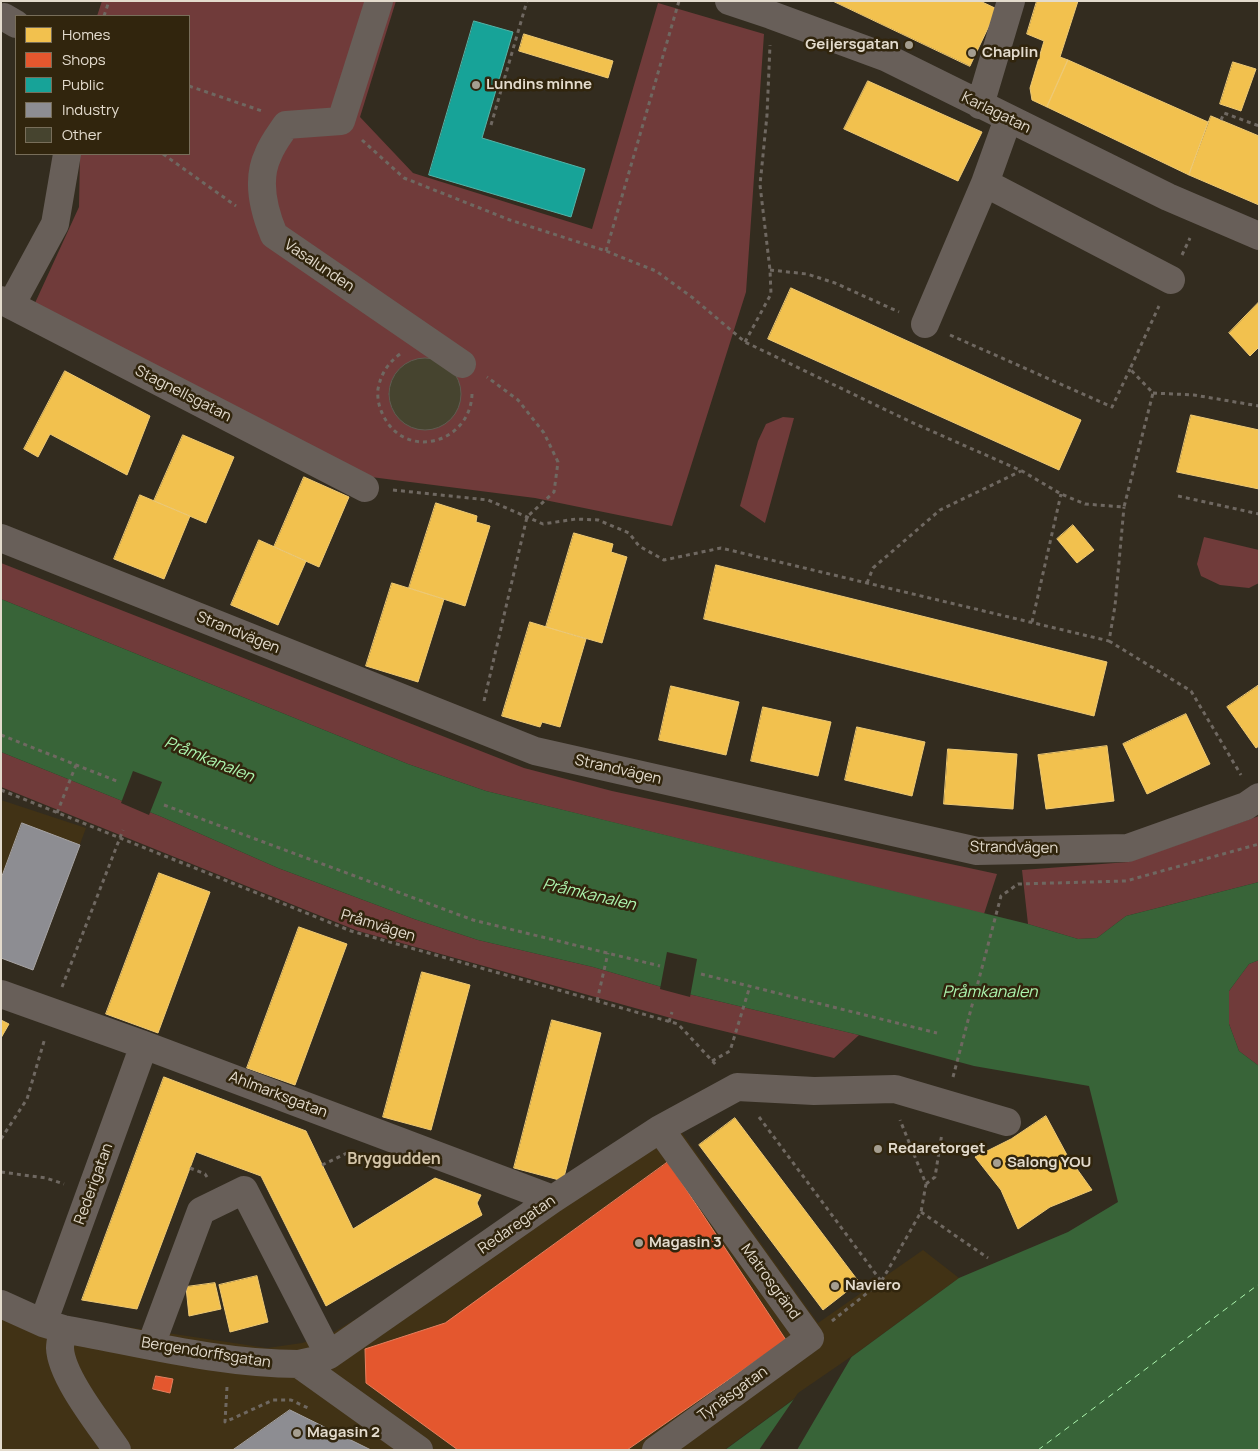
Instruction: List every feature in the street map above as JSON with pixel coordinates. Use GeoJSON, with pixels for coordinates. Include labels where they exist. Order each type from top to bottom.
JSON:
{"type":"FeatureCollection","features":[{"type":"Feature","properties":{"kind":"street"},"geometry":{"type":"LineString","coordinates":[[286,125],[341,121],[379,1]]}},
{"type":"Feature","properties":{"kind":"street","name":"Karlagatan"},"geometry":{"type":"LineString","coordinates":[[729,1],[885,57],[1008,119],[1202,212],[1259,236]]}},
{"type":"Feature","properties":{"kind":"street"},"geometry":{"type":"LineString","coordinates":[[980,105],[1011,1]]}},
{"type":"Feature","properties":{"kind":"street"},"geometry":{"type":"LineString","coordinates":[[925,324],[985,183],[1008,119]]}},
{"type":"Feature","properties":{"kind":"street","name":"Vasalunden"},"geometry":{"type":"LineString","coordinates":[[286,125],[267,156],[263,176],[263,196],[266,214],[274,235],[462,364]]}},
{"type":"Feature","properties":{"kind":"street"},"geometry":{"type":"LineString","coordinates":[[6,303],[55,224],[67,155]]}},
{"type":"Feature","properties":{"kind":"street"},"geometry":{"type":"LineString","coordinates":[[985,183],[1171,280]]}},
{"type":"Feature","properties":{"kind":"street","name":"Stagnellsgatan"},"geometry":{"type":"LineString","coordinates":[[6,303],[365,488]]}},
{"type":"Feature","properties":{"kind":"street","name":"Strandvägen"},"geometry":{"type":"LineString","coordinates":[[1,538],[535,751],[977,851],[1128,848],[1246,806],[1257,798]]}},
{"type":"Feature","properties":{"kind":"street","name":"Ahlmarksgatan"},"geometry":{"type":"LineString","coordinates":[[1,994],[144,1045],[554,1199]]}},
{"type":"Feature","properties":{"kind":"street","name":"Rederigatan"},"geometry":{"type":"LineString","coordinates":[[117,1450],[81,1397],[64,1367],[53,1326],[90,1194],[144,1045]]}},
{"type":"Feature","properties":{"kind":"street"},"geometry":{"type":"LineString","coordinates":[[737,1087],[814,1091],[896,1089],[950,1092],[1007,1122]]}},
{"type":"Feature","properties":{"kind":"street","name":"Redaregatan"},"geometry":{"type":"LineString","coordinates":[[299,1364],[328,1355],[554,1199],[660,1129],[737,1087]]}},
{"type":"Feature","properties":{"kind":"street","name":"Matrosgränd"},"geometry":{"type":"LineString","coordinates":[[660,1129],[810,1338]]}},
{"type":"Feature","properties":{"kind":"street"},"geometry":{"type":"LineString","coordinates":[[151,1345],[201,1211],[244,1190],[328,1355]]}},
{"type":"Feature","properties":{"kind":"street","name":"Bergendorffsgatan"},"geometry":{"type":"LineString","coordinates":[[1,1304],[53,1326],[229,1359],[299,1364]]}},
{"type":"Feature","properties":{"kind":"street","name":"Tynäsgatan"},"geometry":{"type":"LineString","coordinates":[[656,1450],[810,1338]]}},
{"type":"Feature","properties":{"kind":"street"},"geometry":{"type":"LineString","coordinates":[[299,1364],[419,1450]]}},
{"type":"Feature","properties":{"kind":"path"},"geometry":{"type":"LineString","coordinates":[[104,15],[109,1]]}},
{"type":"Feature","properties":{"kind":"path"},"geometry":{"type":"LineString","coordinates":[[491,125],[527,1]]}},
{"type":"Feature","properties":{"kind":"path"},"geometry":{"type":"LineString","coordinates":[[606,251],[678,1]]}},
{"type":"Feature","properties":{"kind":"path"},"geometry":{"type":"LineString","coordinates":[[746,342],[771,294],[760,185],[768,115],[771,15]]}},
{"type":"Feature","properties":{"kind":"path"},"geometry":{"type":"LineString","coordinates":[[190,86],[260,110],[286,125]]}},
{"type":"Feature","properties":{"kind":"path"},"geometry":{"type":"LineString","coordinates":[[1221,120],[1224,112],[1259,126]]}},
{"type":"Feature","properties":{"kind":"path"},"geometry":{"type":"LineString","coordinates":[[341,121],[404,178],[510,220],[606,251],[656,271],[693,298],[746,342],[911,422],[1022,471],[1061,494],[1085,504],[1124,507]]}},
{"type":"Feature","properties":{"kind":"path"},"geometry":{"type":"LineString","coordinates":[[164,155],[274,235]]}},
{"type":"Feature","properties":{"kind":"path"},"geometry":{"type":"LineString","coordinates":[[770,270],[807,274],[835,283],[1112,407],[1202,212]]}},
{"type":"Feature","properties":{"kind":"path"},"geometry":{"type":"LineString","coordinates":[[439,348],[423,347],[408,350],[394,359],[380,378],[379,408],[393,430],[404,437],[430,442],[439,440],[456,430],[468,415],[471,406],[472,392],[469,377],[462,364]]}},
{"type":"Feature","properties":{"kind":"path"},"geometry":{"type":"LineString","coordinates":[[462,364],[490,380],[518,400],[544,433],[558,462],[554,492],[527,517],[478,728]]}},
{"type":"Feature","properties":{"kind":"path"},"geometry":{"type":"LineString","coordinates":[[1130,368],[1153,393],[1194,395],[1259,406]]}},
{"type":"Feature","properties":{"kind":"path"},"geometry":{"type":"LineString","coordinates":[[1109,641],[1115,606],[1124,507],[1153,393]]}},
{"type":"Feature","properties":{"kind":"path"},"geometry":{"type":"LineString","coordinates":[[867,583],[872,568],[940,510],[1022,471]]}},
{"type":"Feature","properties":{"kind":"path"},"geometry":{"type":"LineString","coordinates":[[365,488],[488,500],[543,524],[576,519],[598,520],[629,533],[639,546],[664,560],[721,548],[1109,641],[1191,690],[1257,798]]}},
{"type":"Feature","properties":{"kind":"path"},"geometry":{"type":"LineString","coordinates":[[1032,622],[1061,494]]}},
{"type":"Feature","properties":{"kind":"path"},"geometry":{"type":"LineString","coordinates":[[1178,496],[1259,514]]}},
{"type":"Feature","properties":{"kind":"path"},"geometry":{"type":"LineString","coordinates":[[1,735],[119,782]]}},
{"type":"Feature","properties":{"kind":"path"},"geometry":{"type":"LineString","coordinates":[[57,813],[76,765]]}},
{"type":"Feature","properties":{"kind":"path","name":"Pråmvägen"},"geometry":{"type":"LineString","coordinates":[[1,790],[351,931],[678,1024],[737,1087],[880,1281]]}},
{"type":"Feature","properties":{"kind":"path"},"geometry":{"type":"LineString","coordinates":[[164,805],[473,920],[660,966]]}},
{"type":"Feature","properties":{"kind":"path"},"geometry":{"type":"LineString","coordinates":[[1,1139],[27,1100],[52,1013],[123,830]]}},
{"type":"Feature","properties":{"kind":"path"},"geometry":{"type":"LineString","coordinates":[[926,1184],[935,1177],[950,1092],[1001,896]]}},
{"type":"Feature","properties":{"kind":"path"},"geometry":{"type":"LineString","coordinates":[[597,1001],[608,953]]}},
{"type":"Feature","properties":{"kind":"path"},"geometry":{"type":"LineString","coordinates":[[701,974],[937,1033]]}},
{"type":"Feature","properties":{"kind":"path"},"geometry":{"type":"LineString","coordinates":[[712,1060],[730,1051],[750,986]]}},
{"type":"Feature","properties":{"kind":"path"},"geometry":{"type":"LineString","coordinates":[[669,1022],[672,1012]]}},
{"type":"Feature","properties":{"kind":"path"},"geometry":{"type":"LineString","coordinates":[[810,1338],[880,1281],[921,1212],[926,1184],[895,1105],[896,1089]]}},
{"type":"Feature","properties":{"kind":"path"},"geometry":{"type":"LineString","coordinates":[[1,1172],[46,1178],[90,1194]]}},
{"type":"Feature","properties":{"kind":"path"},"geometry":{"type":"LineString","coordinates":[[921,1212],[988,1258]]}},
{"type":"Feature","properties":{"kind":"path"},"geometry":{"type":"LineString","coordinates":[[229,1359],[225,1422],[273,1400],[291,1400],[317,1411]]}},
{"type":"Feature","properties":{"kind":"shaded area"},"geometry":{"type":"Polygon","coordinates":[[[102,1],[396,1],[360,117],[413,173],[592,229],[658,3],[764,34],[746,292],[672,526],[535,498],[371,477],[35,303],[79,207],[80,155],[190,155],[190,15],[97,15],[102,1]]]}},
{"type":"Feature","properties":{"kind":"shaded area"},"geometry":{"type":"Polygon","coordinates":[[[783,417],[794,418],[765,523],[740,506],[758,441],[766,424],[783,417]]]}},
{"type":"Feature","properties":{"kind":"shaded area"},"geometry":{"type":"Polygon","coordinates":[[[1204,537],[1259,550],[1259,583],[1249,588],[1220,585],[1201,576],[1197,564],[1204,537]]]}},
{"type":"Feature","properties":{"kind":"shaded area"},"geometry":{"type":"Polygon","coordinates":[[[1,563],[524,768],[612,791],[997,874],[984,914],[486,791],[408,764],[1,599],[1,563]]]}},
{"type":"Feature","properties":{"kind":"shaded area"},"geometry":{"type":"Polygon","coordinates":[[[1,752],[162,817],[278,868],[414,919],[478,940],[593,967],[672,990],[859,1035],[834,1058],[678,1020],[358,931],[1,787],[1,752]]]}},
{"type":"Feature","properties":{"kind":"shaded area"},"geometry":{"type":"Polygon","coordinates":[[[1,800],[86,828],[33,970],[1,958],[1,800]]]}},
{"type":"Feature","properties":{"kind":"shaded area"},"geometry":{"type":"Polygon","coordinates":[[[1259,816],[1259,882],[1126,916],[1097,938],[1078,939],[1028,924],[1022,870],[1128,862],[1259,816]]]}},
{"type":"Feature","properties":{"kind":"shaded area"},"geometry":{"type":"Polygon","coordinates":[[[1259,960],[1259,1066],[1239,1051],[1229,1024],[1229,991],[1249,964],[1259,960]]]}},
{"type":"Feature","properties":{"kind":"shaded area"},"geometry":{"type":"Polygon","coordinates":[[[667,1112],[818,1323],[923,1250],[959,1278],[724,1450],[1,1450],[1,1295],[74,1319],[267,1348],[302,1343],[334,1332],[481,1244],[667,1112]]]}},
{"type":"Feature","properties":{"kind":"water","name":"Pråmkanalen"},"geometry":{"type":"Polygon","coordinates":[[[1,599],[408,764],[486,791],[1028,924],[1078,939],[1097,938],[1126,916],[1259,882],[1259,960],[1249,964],[1229,991],[1229,1024],[1239,1051],[1259,1066],[1259,1450],[725,1450],[959,1278],[1068,1232],[1118,1202],[1089,1086],[974,1066],[859,1035],[672,990],[593,967],[478,940],[414,919],[278,868],[162,817],[1,752],[1,599]]]}},
{"type":"Feature","properties":{"kind":"pier"},"geometry":{"type":"Polygon","coordinates":[[[133,771],[162,782],[149,815],[121,803],[133,771]]]}},
{"type":"Feature","properties":{"kind":"pier"},"geometry":{"type":"Polygon","coordinates":[[[667,952],[697,959],[690,997],[660,989],[667,952]]]}},
{"type":"Feature","properties":{"kind":"pier"},"geometry":{"type":"Polygon","coordinates":[[[852,1356],[797,1450],[759,1450],[798,1393],[852,1356]]]}},
{"type":"Feature","properties":{"kind":"building: Homes"},"geometry":{"type":"Polygon","coordinates":[[[833,1],[980,1],[997,9],[970,66],[833,1]]]}},
{"type":"Feature","properties":{"kind":"building: Homes"},"geometry":{"type":"Polygon","coordinates":[[[1037,1],[1078,1],[1060,57],[1068,60],[1047,107],[1032,100],[1030,88],[1044,41],[1027,34],[1037,1]]]}},
{"type":"Feature","properties":{"kind":"building: Homes"},"geometry":{"type":"Polygon","coordinates":[[[524,34],[613,61],[608,78],[519,51],[524,34]]]}},
{"type":"Feature","properties":{"kind":"building: Homes"},"geometry":{"type":"Polygon","coordinates":[[[1068,60],[1208,122],[1189,175],[1047,107],[1068,60]]]}},
{"type":"Feature","properties":{"kind":"building: Homes"},"geometry":{"type":"Polygon","coordinates":[[[1233,62],[1256,69],[1241,111],[1220,104],[1233,62]]]}},
{"type":"Feature","properties":{"kind":"building: Homes"},"geometry":{"type":"Polygon","coordinates":[[[868,81],[982,132],[958,181],[844,129],[868,81]]]}},
{"type":"Feature","properties":{"kind":"building: Homes"},"geometry":{"type":"Polygon","coordinates":[[[1211,116],[1259,136],[1259,205],[1189,175],[1211,116]]]}},
{"type":"Feature","properties":{"kind":"building: Homes"},"geometry":{"type":"Polygon","coordinates":[[[791,288],[1081,420],[1059,470],[768,339],[791,288]]]}},
{"type":"Feature","properties":{"kind":"building: Homes"},"geometry":{"type":"Polygon","coordinates":[[[1259,302],[1259,347],[1250,356],[1229,333],[1259,302]]]}},
{"type":"Feature","properties":{"kind":"building: Homes"},"geometry":{"type":"Polygon","coordinates":[[[65,371],[150,416],[127,475],[50,434],[38,457],[24,449],[65,371]]]}},
{"type":"Feature","properties":{"kind":"building: Homes"},"geometry":{"type":"Polygon","coordinates":[[[1191,415],[1259,430],[1259,489],[1177,472],[1191,415]]]}},
{"type":"Feature","properties":{"kind":"building: Homes"},"geometry":{"type":"Polygon","coordinates":[[[183,435],[234,457],[206,523],[154,501],[183,435]]]}},
{"type":"Feature","properties":{"kind":"building: Homes"},"geometry":{"type":"Polygon","coordinates":[[[304,477],[349,497],[319,567],[274,547],[304,477]]]}},
{"type":"Feature","properties":{"kind":"building: Homes"},"geometry":{"type":"Polygon","coordinates":[[[140,495],[190,516],[164,579],[114,559],[140,495]]]}},
{"type":"Feature","properties":{"kind":"building: Homes"},"geometry":{"type":"Polygon","coordinates":[[[436,503],[477,516],[476,522],[490,526],[465,606],[409,588],[436,503]]]}},
{"type":"Feature","properties":{"kind":"building: Homes"},"geometry":{"type":"Polygon","coordinates":[[[1073,525],[1094,550],[1077,563],[1057,539],[1073,525]]]}},
{"type":"Feature","properties":{"kind":"building: Homes"},"geometry":{"type":"Polygon","coordinates":[[[574,533],[613,544],[611,552],[627,557],[602,643],[546,627],[574,533]]]}},
{"type":"Feature","properties":{"kind":"building: Homes"},"geometry":{"type":"Polygon","coordinates":[[[259,540],[306,561],[278,625],[231,605],[259,540]]]}},
{"type":"Feature","properties":{"kind":"building: Homes"},"geometry":{"type":"Polygon","coordinates":[[[716,565],[1107,662],[1094,716],[704,619],[716,565]]]}},
{"type":"Feature","properties":{"kind":"building: Homes"},"geometry":{"type":"Polygon","coordinates":[[[392,583],[444,599],[418,682],[366,666],[392,583]]]}},
{"type":"Feature","properties":{"kind":"building: Homes"},"geometry":{"type":"Polygon","coordinates":[[[530,622],[586,639],[560,727],[542,722],[540,727],[502,716],[530,622]]]}},
{"type":"Feature","properties":{"kind":"building: Homes"},"geometry":{"type":"Polygon","coordinates":[[[1259,685],[1259,746],[1256,748],[1227,707],[1259,685]]]}},
{"type":"Feature","properties":{"kind":"building: Homes"},"geometry":{"type":"Polygon","coordinates":[[[671,686],[739,702],[726,755],[659,740],[671,686]]]}},
{"type":"Feature","properties":{"kind":"building: Homes"},"geometry":{"type":"Polygon","coordinates":[[[763,707],[831,722],[818,776],[751,761],[763,707]]]}},
{"type":"Feature","properties":{"kind":"building: Homes"},"geometry":{"type":"Polygon","coordinates":[[[1186,714],[1210,764],[1147,794],[1123,744],[1186,714]]]}},
{"type":"Feature","properties":{"kind":"building: Homes"},"geometry":{"type":"Polygon","coordinates":[[[857,727],[925,742],[912,796],[845,780],[857,727]]]}},
{"type":"Feature","properties":{"kind":"building: Homes"},"geometry":{"type":"Polygon","coordinates":[[[1107,746],[1114,801],[1046,809],[1038,755],[1107,746]]]}},
{"type":"Feature","properties":{"kind":"building: Homes"},"geometry":{"type":"Polygon","coordinates":[[[948,749],[1017,754],[1013,809],[944,804],[948,749]]]}},
{"type":"Feature","properties":{"kind":"building: Homes"},"geometry":{"type":"Polygon","coordinates":[[[159,873],[210,892],[158,1033],[106,1014],[159,873]]]}},
{"type":"Feature","properties":{"kind":"building: Homes"},"geometry":{"type":"Polygon","coordinates":[[[299,927],[347,944],[295,1085],[247,1068],[299,927]]]}},
{"type":"Feature","properties":{"kind":"building: Homes"},"geometry":{"type":"Polygon","coordinates":[[[422,972],[470,985],[431,1130],[383,1117],[422,972]]]}},
{"type":"Feature","properties":{"kind":"building: Homes"},"geometry":{"type":"Polygon","coordinates":[[[1,1020],[9,1024],[1,1038],[1,1020]]]}},
{"type":"Feature","properties":{"kind":"building: Homes"},"geometry":{"type":"Polygon","coordinates":[[[552,1020],[601,1033],[563,1181],[514,1168],[552,1020]]]}},
{"type":"Feature","properties":{"kind":"building: Homes"},"geometry":{"type":"Polygon","coordinates":[[[164,1077],[306,1131],[353,1229],[435,1178],[481,1195],[477,1203],[482,1215],[326,1306],[261,1176],[196,1152],[137,1309],[82,1300],[164,1077]]]}},
{"type":"Feature","properties":{"kind":"building: Homes"},"geometry":{"type":"Polygon","coordinates":[[[1046,1116],[1067,1155],[1092,1190],[1050,1207],[1018,1229],[1001,1190],[975,1157],[1011,1139],[1046,1116]]]}},
{"type":"Feature","properties":{"kind":"building: Homes"},"geometry":{"type":"Polygon","coordinates":[[[735,1118],[859,1282],[823,1310],[699,1145],[735,1118]]]}},
{"type":"Feature","properties":{"kind":"building: Homes"},"geometry":{"type":"Polygon","coordinates":[[[257,1276],[268,1322],[230,1332],[219,1285],[257,1276]]]}},
{"type":"Feature","properties":{"kind":"building: Homes"},"geometry":{"type":"Polygon","coordinates":[[[215,1283],[221,1309],[189,1316],[186,1287],[215,1283]]]}},
{"type":"Feature","properties":{"kind":"building: Shops","name":"Magasin 3"},"geometry":{"type":"Polygon","coordinates":[[[668,1162],[786,1340],[627,1450],[458,1450],[366,1383],[365,1349],[445,1323],[668,1162]]]}},
{"type":"Feature","properties":{"kind":"building: Shops"},"geometry":{"type":"Polygon","coordinates":[[[156,1376],[173,1379],[170,1393],[153,1389],[156,1376]]]}},
{"type":"Feature","properties":{"kind":"building: Public","name":"Lundins minne"},"geometry":{"type":"Polygon","coordinates":[[[474,21],[513,32],[482,138],[585,169],[571,217],[429,175],[474,21]]]}},
{"type":"Feature","properties":{"kind":"building: Industry"},"geometry":{"type":"Polygon","coordinates":[[[22,823],[80,845],[33,970],[1,958],[1,879],[22,823]]]}},
{"type":"Feature","properties":{"kind":"building: Industry","name":"Magasin 2"},"geometry":{"type":"Polygon","coordinates":[[[290,1410],[371,1450],[233,1450],[290,1410]]]}},
{"type":"Feature","properties":{"kind":"building: Other"},"geometry":{"type":"Polygon","coordinates":[[[425,358],[445,364],[455,374],[461,394],[455,414],[445,424],[425,430],[405,424],[395,414],[389,394],[395,374],[405,364],[425,358]]]}},
{"type":"Feature","properties":{"kind":"ferry route"},"geometry":{"type":"LineString","coordinates":[[1038,1450],[1259,1284]]}},
{"type":"Feature","properties":{"kind":"place","name":"Geijersgatan"},"geometry":{"type":"Point","coordinates":[909,45]}},
{"type":"Feature","properties":{"kind":"place","name":"Chaplin"},"geometry":{"type":"Point","coordinates":[972,53]}},
{"type":"Feature","properties":{"kind":"place","name":"Lundins minne"},"geometry":{"type":"Point","coordinates":[476,85]}},
{"type":"Feature","properties":{"kind":"place","name":"Redaretorget"},"geometry":{"type":"Point","coordinates":[878,1149]}},
{"type":"Feature","properties":{"kind":"place","name":"Salong YOU"},"geometry":{"type":"Point","coordinates":[997,1163]}},
{"type":"Feature","properties":{"kind":"place","name":"Magasin 3"},"geometry":{"type":"Point","coordinates":[639,1243]}},
{"type":"Feature","properties":{"kind":"place","name":"Naviero"},"geometry":{"type":"Point","coordinates":[835,1286]}},
{"type":"Feature","properties":{"kind":"place","name":"Magasin 2"},"geometry":{"type":"Point","coordinates":[297,1433]}},
{"type":"Feature","properties":{"kind":"district","name":"Bryggudden"},"geometry":{"type":"Point","coordinates":[394,1160]}}]}
